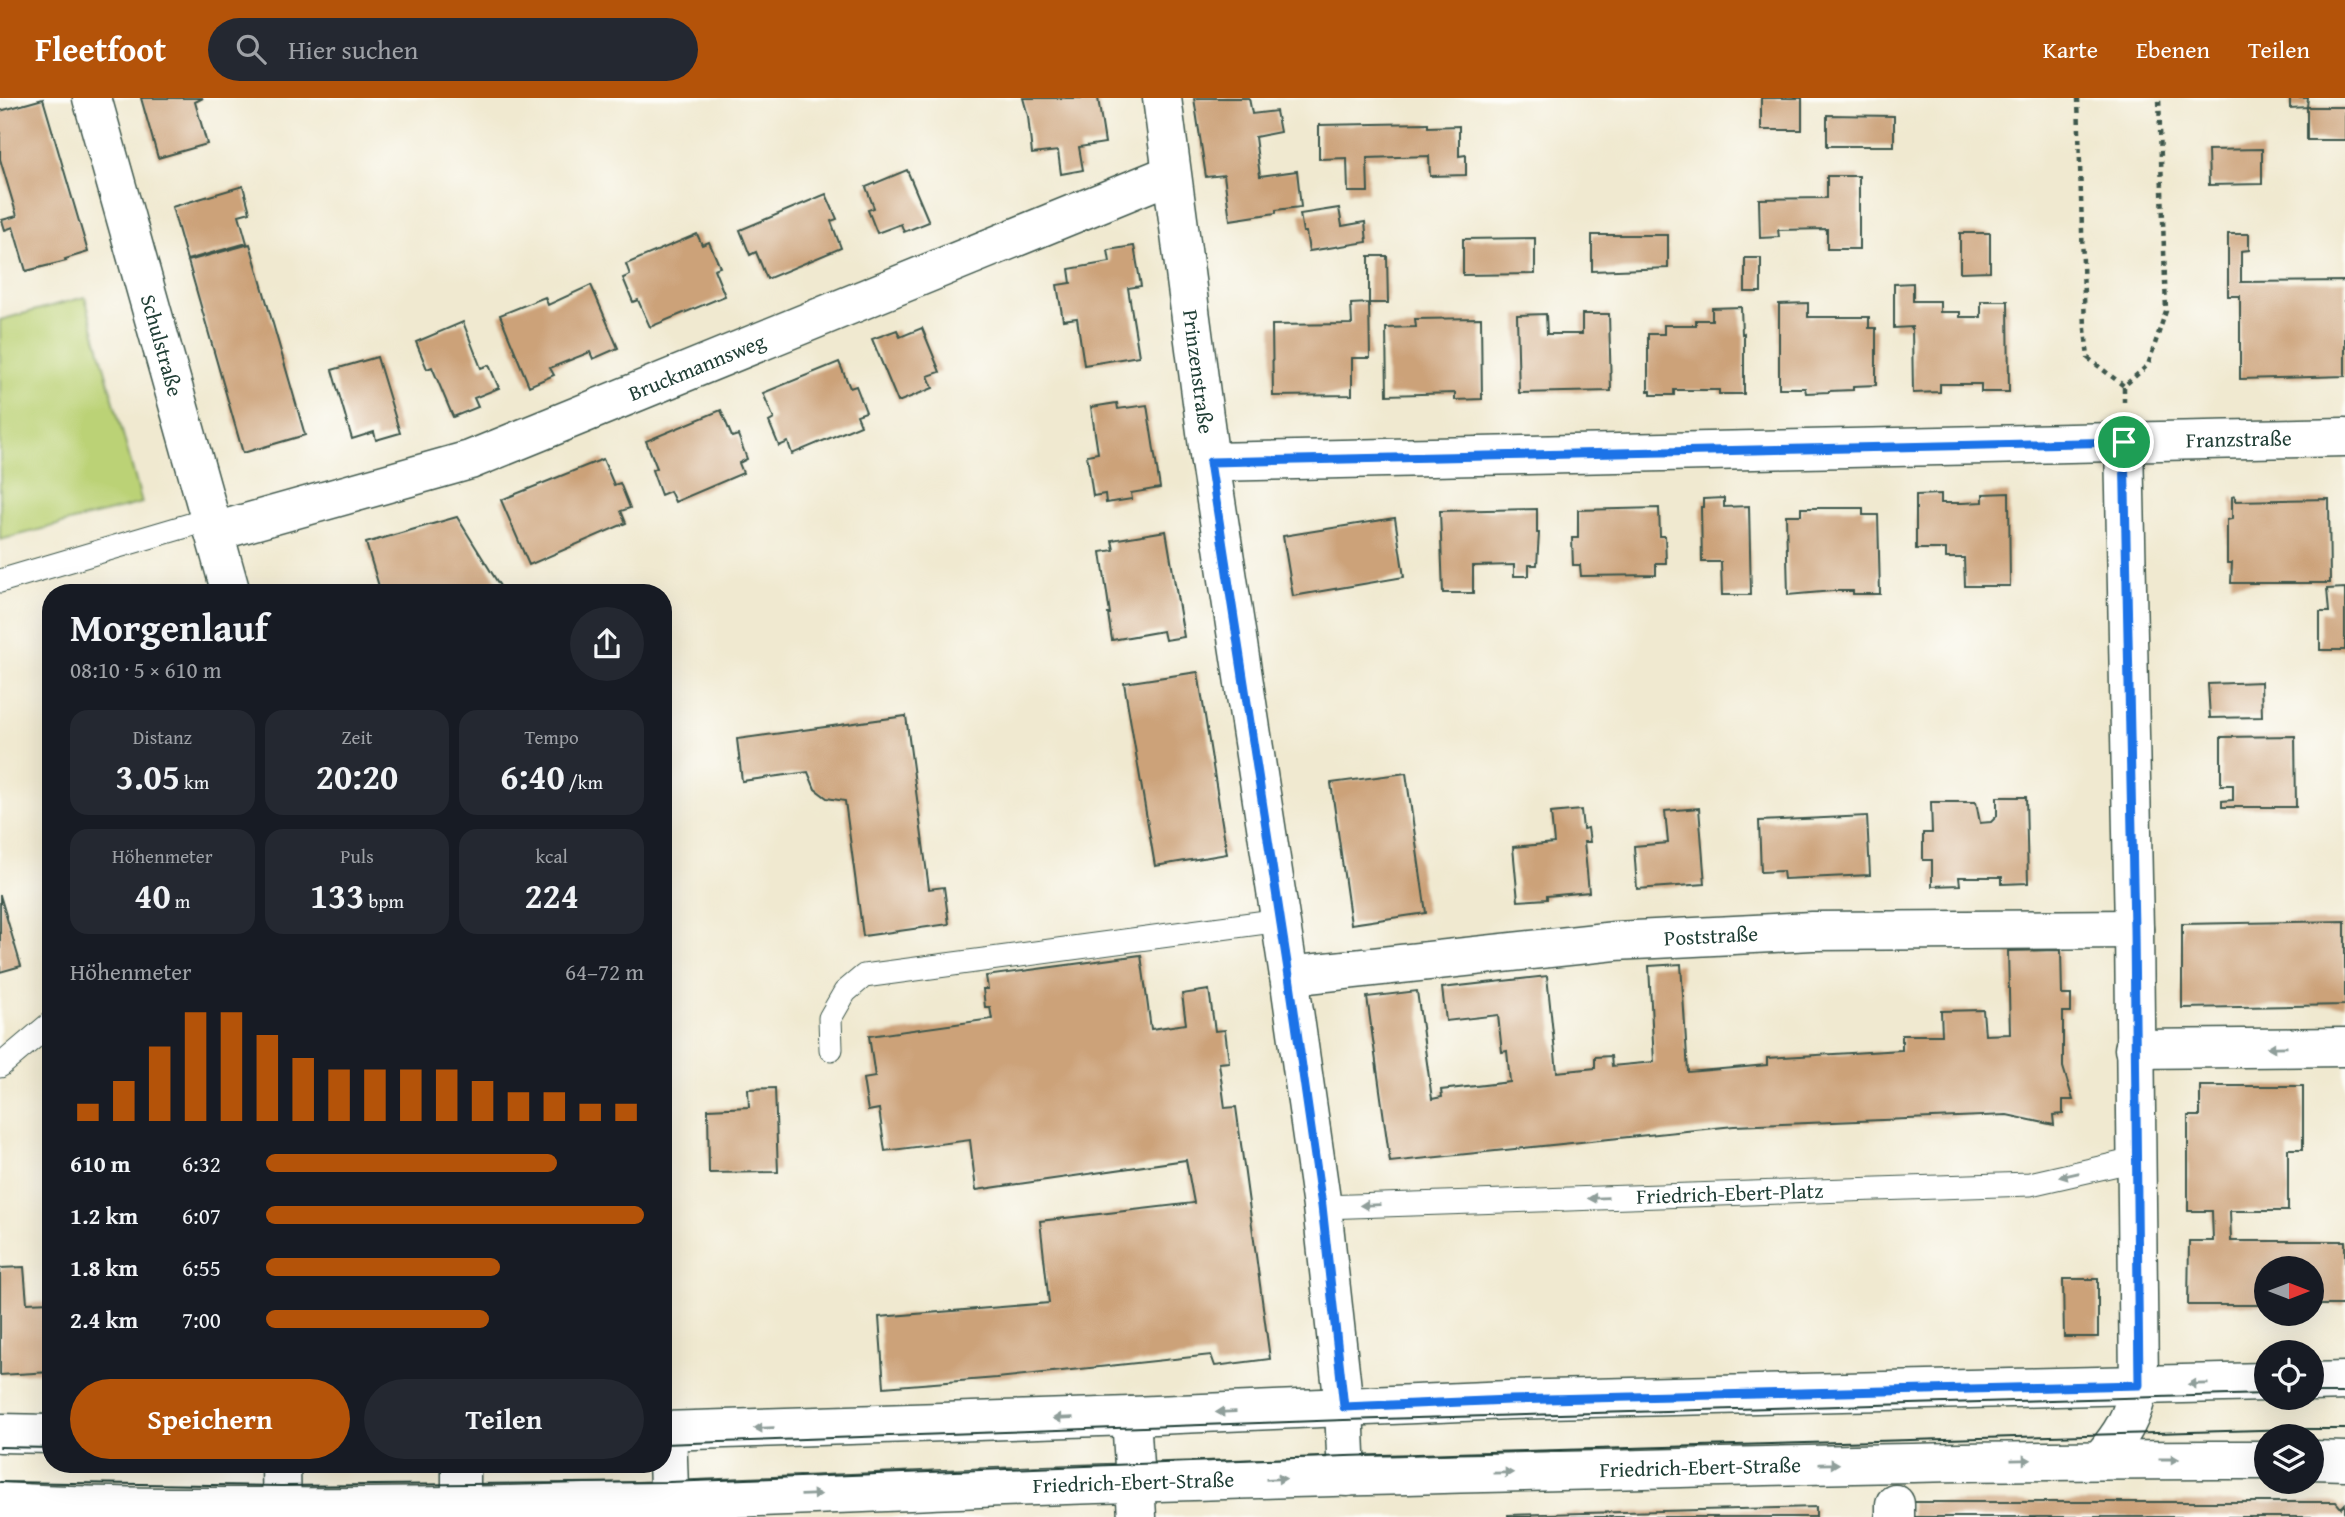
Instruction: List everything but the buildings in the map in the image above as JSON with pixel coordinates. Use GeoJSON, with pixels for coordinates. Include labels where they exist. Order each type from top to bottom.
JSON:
{"type":"FeatureCollection","features":[{"type":"Feature","properties":{"kind":"street","name":"Schulstraße"},"geometry":{"type":"LineString","coordinates":[[92,98],[228,584]]}},
{"type":"Feature","properties":{"kind":"street","name":"Prinzenstraße"},"geometry":{"type":"LineString","coordinates":[[1162,98],[1210,462],[1322,1206],[1344,1407],[1347,1477]]}},
{"type":"Feature","properties":{"kind":"street","name":"Bruckmannsweg"},"geometry":{"type":"LineString","coordinates":[[212,526],[470,460],[1171,174]]}},
{"type":"Feature","properties":{"kind":"street","name":"Franzstraße"},"geometry":{"type":"LineString","coordinates":[[1210,462],[2345,437]]}},
{"type":"Feature","properties":{"kind":"street"},"geometry":{"type":"LineString","coordinates":[[2101,1459],[2122,1434],[2139,1385],[2134,929],[2124,442]]}},
{"type":"Feature","properties":{"kind":"street","name":"Poststraße"},"geometry":{"type":"LineString","coordinates":[[1289,976],[1615,941],[1812,931],[2134,929]]}},
{"type":"Feature","properties":{"kind":"street"},"geometry":{"type":"LineString","coordinates":[[2134,1049],[2345,1047]]}},
{"type":"Feature","properties":{"kind":"street"},"geometry":{"type":"LineString","coordinates":[[2324,1381],[2345,1381]]}},
{"type":"Feature","properties":{"kind":"street"},"geometry":{"type":"LineString","coordinates":[[672,1431],[1131,1416],[1509,1400],[2254,1382]]}},
{"type":"Feature","properties":{"kind":"street"},"geometry":{"type":"LineString","coordinates":[[1131,1416],[1136,1500]]}},
{"type":"Feature","properties":{"kind":"street"},"geometry":{"type":"LineString","coordinates":[[0,1433],[42,1434]]}},
{"type":"Feature","properties":{"kind":"street","name":"Friedrich-Ebert-Straße"},"geometry":{"type":"LineString","coordinates":[[0,1502],[282,1512],[461,1506],[670,1509],[1136,1500],[1347,1477],[2101,1459],[2254,1460]]}},
{"type":"Feature","properties":{"kind":"street"},"geometry":{"type":"LineString","coordinates":[[2324,1460],[2345,1461]]}},
{"type":"Feature","properties":{"kind":"street"},"geometry":{"type":"LineString","coordinates":[[281,1473],[282,1512]]}},
{"type":"Feature","properties":{"kind":"street"},"geometry":{"type":"LineString","coordinates":[[461,1473],[461,1506]]}},
{"type":"Feature","properties":{"kind":"street"},"geometry":{"type":"LineString","coordinates":[[668,1473],[670,1509]]}},
{"type":"Feature","properties":{"kind":"lane"},"geometry":{"type":"LineString","coordinates":[[0,581],[212,526]]}},
{"type":"Feature","properties":{"kind":"lane"},"geometry":{"type":"LineString","coordinates":[[831,1049],[830,1018],[845,992],[864,976],[1281,920]]}},
{"type":"Feature","properties":{"kind":"lane"},"geometry":{"type":"LineString","coordinates":[[0,1066],[42,1031]]}},
{"type":"Feature","properties":{"kind":"lane","name":"Friedrich-Ebert-Platz"},"geometry":{"type":"LineString","coordinates":[[1322,1206],[2030,1184],[2136,1160]]}},
{"type":"Feature","properties":{"kind":"path"},"geometry":{"type":"LineString","coordinates":[[2078,98],[2088,358],[2124,386]]}},
{"type":"Feature","properties":{"kind":"path"},"geometry":{"type":"LineString","coordinates":[[2124,442],[2124,386],[2148,365],[2166,311],[2159,98]]}},
{"type":"Feature","properties":{"kind":"green space"},"geometry":{"type":"Polygon","coordinates":[[[85,297],[142,503],[0,540],[0,320],[85,297]]]}},
{"type":"Feature","properties":{"kind":"tram line"},"geometry":{"type":"LineString","coordinates":[[2324,1393],[2345,1393]]}},
{"type":"Feature","properties":{"kind":"tram line"},"geometry":{"type":"LineString","coordinates":[[672,1444],[1344,1420],[2254,1394]]}},
{"type":"Feature","properties":{"kind":"tram line"},"geometry":{"type":"LineString","coordinates":[[0,1482],[281,1486],[669,1482],[1346,1456],[2345,1429]]}},
{"type":"Feature","properties":{"kind":"tram line"},"geometry":{"type":"LineString","coordinates":[[0,1447],[42,1448]]}},
{"type":"Feature","properties":{"kind":"route"},"geometry":{"type":"LineString","coordinates":[[2124,442],[2134,929],[2139,1385],[1509,1400],[1344,1407],[1322,1206],[1210,462],[2124,442]]}}]}
